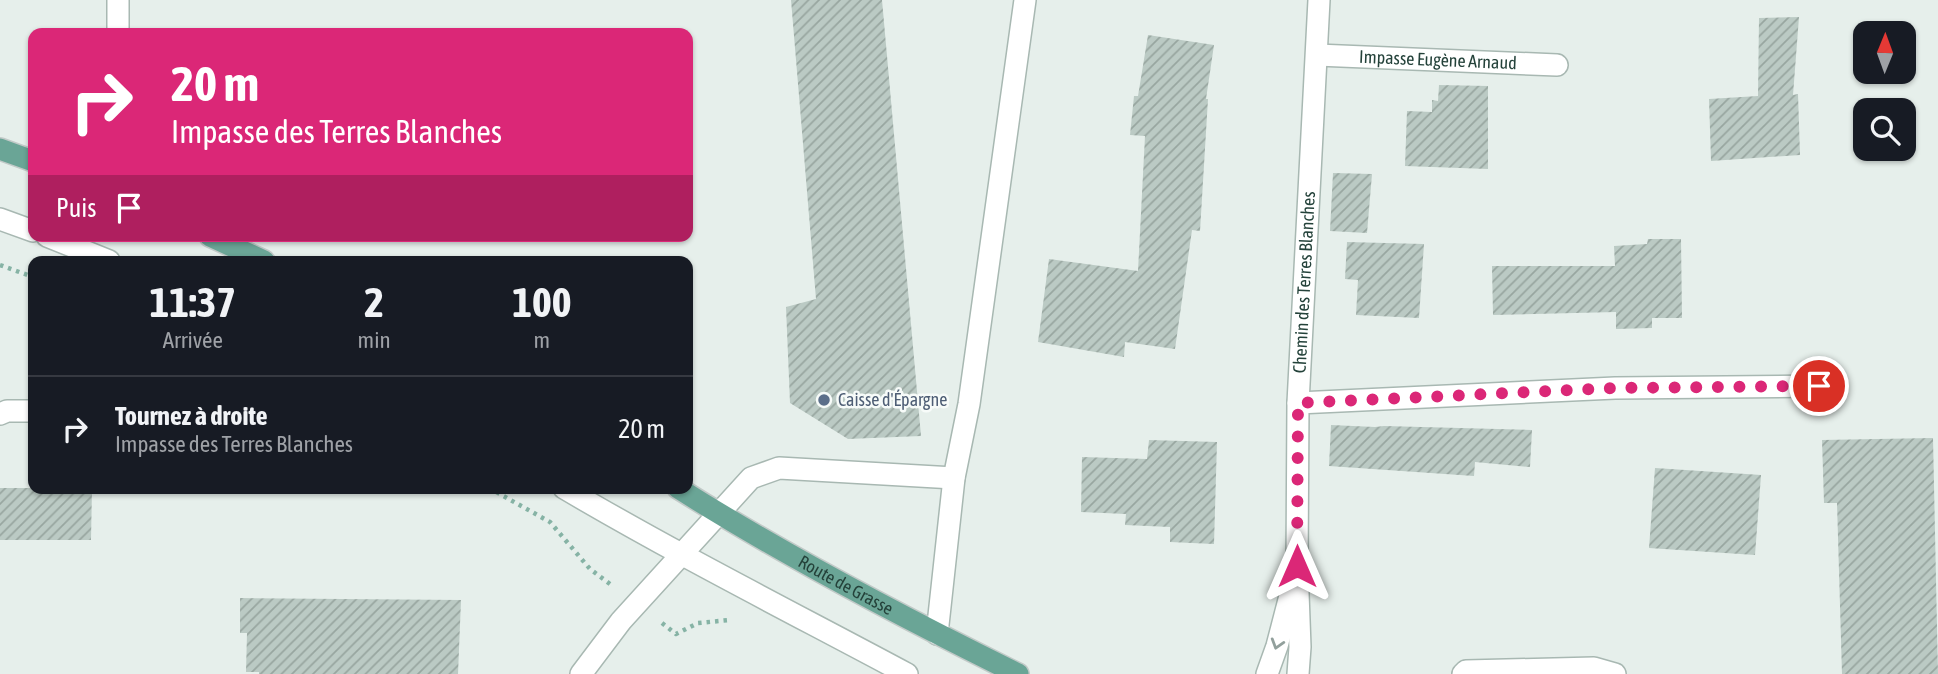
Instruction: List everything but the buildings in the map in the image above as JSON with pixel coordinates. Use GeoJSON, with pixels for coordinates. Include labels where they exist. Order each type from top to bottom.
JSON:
{"type":"FeatureCollection","features":[{"type":"Feature","properties":{"kind":"main road"},"geometry":{"type":"LineString","coordinates":[[0,149],[28,159]]}},
{"type":"Feature","properties":{"kind":"main road"},"geometry":{"type":"LineString","coordinates":[[223,242],[253,256]]}},
{"type":"Feature","properties":{"kind":"main road","name":"Route de Grasse"},"geometry":{"type":"LineString","coordinates":[[687,494],[799,560],[1018,674]]}},
{"type":"Feature","properties":{"kind":"street"},"geometry":{"type":"LineString","coordinates":[[117,28],[118,0]]}},
{"type":"Feature","properties":{"kind":"street"},"geometry":{"type":"LineString","coordinates":[[937,634],[954,478],[969,404],[1025,0]]}},
{"type":"Feature","properties":{"kind":"street","name":"Chemin des Terres Blanches"},"geometry":{"type":"LineString","coordinates":[[1298,674],[1298,403],[1319,0]]}},
{"type":"Feature","properties":{"kind":"street","name":"Impasse Eugène Arnaud"},"geometry":{"type":"LineString","coordinates":[[1317,55],[1557,65]]}},
{"type":"Feature","properties":{"kind":"street"},"geometry":{"type":"LineString","coordinates":[[0,219],[28,228]]}},
{"type":"Feature","properties":{"kind":"street"},"geometry":{"type":"LineString","coordinates":[[64,242],[97,256]]}},
{"type":"Feature","properties":{"kind":"street"},"geometry":{"type":"LineString","coordinates":[[1298,403],[1615,388],[1819,386]]}},
{"type":"Feature","properties":{"kind":"street"},"geometry":{"type":"LineString","coordinates":[[0,414],[7,411],[28,411]]}},
{"type":"Feature","properties":{"kind":"street"},"geometry":{"type":"LineString","coordinates":[[581,674],[621,621],[751,478],[779,468],[954,478]]}},
{"type":"Feature","properties":{"kind":"street"},"geometry":{"type":"LineString","coordinates":[[574,494],[681,555],[907,674]]}},
{"type":"Feature","properties":{"kind":"street","name":"Chemin des Terres Blanches"},"geometry":{"type":"LineString","coordinates":[[1267,674],[1278,646],[1297,566]]}},
{"type":"Feature","properties":{"kind":"street"},"geometry":{"type":"LineString","coordinates":[[1463,674],[1466,671],[1594,668],[1615,674]]}},
{"type":"Feature","properties":{"kind":"path"},"geometry":{"type":"LineString","coordinates":[[0,265],[28,275]]}},
{"type":"Feature","properties":{"kind":"path"},"geometry":{"type":"LineString","coordinates":[[500,494],[550,522],[590,569]]}},
{"type":"Feature","properties":{"kind":"place","name":"Caisse d'Épargne"},"geometry":{"type":"Point","coordinates":[824,400]}},
{"type":"Feature","properties":{"kind":"route"},"geometry":{"type":"LineString","coordinates":[[1297,566],[1298,403],[1615,388],[1819,386]]}}]}
